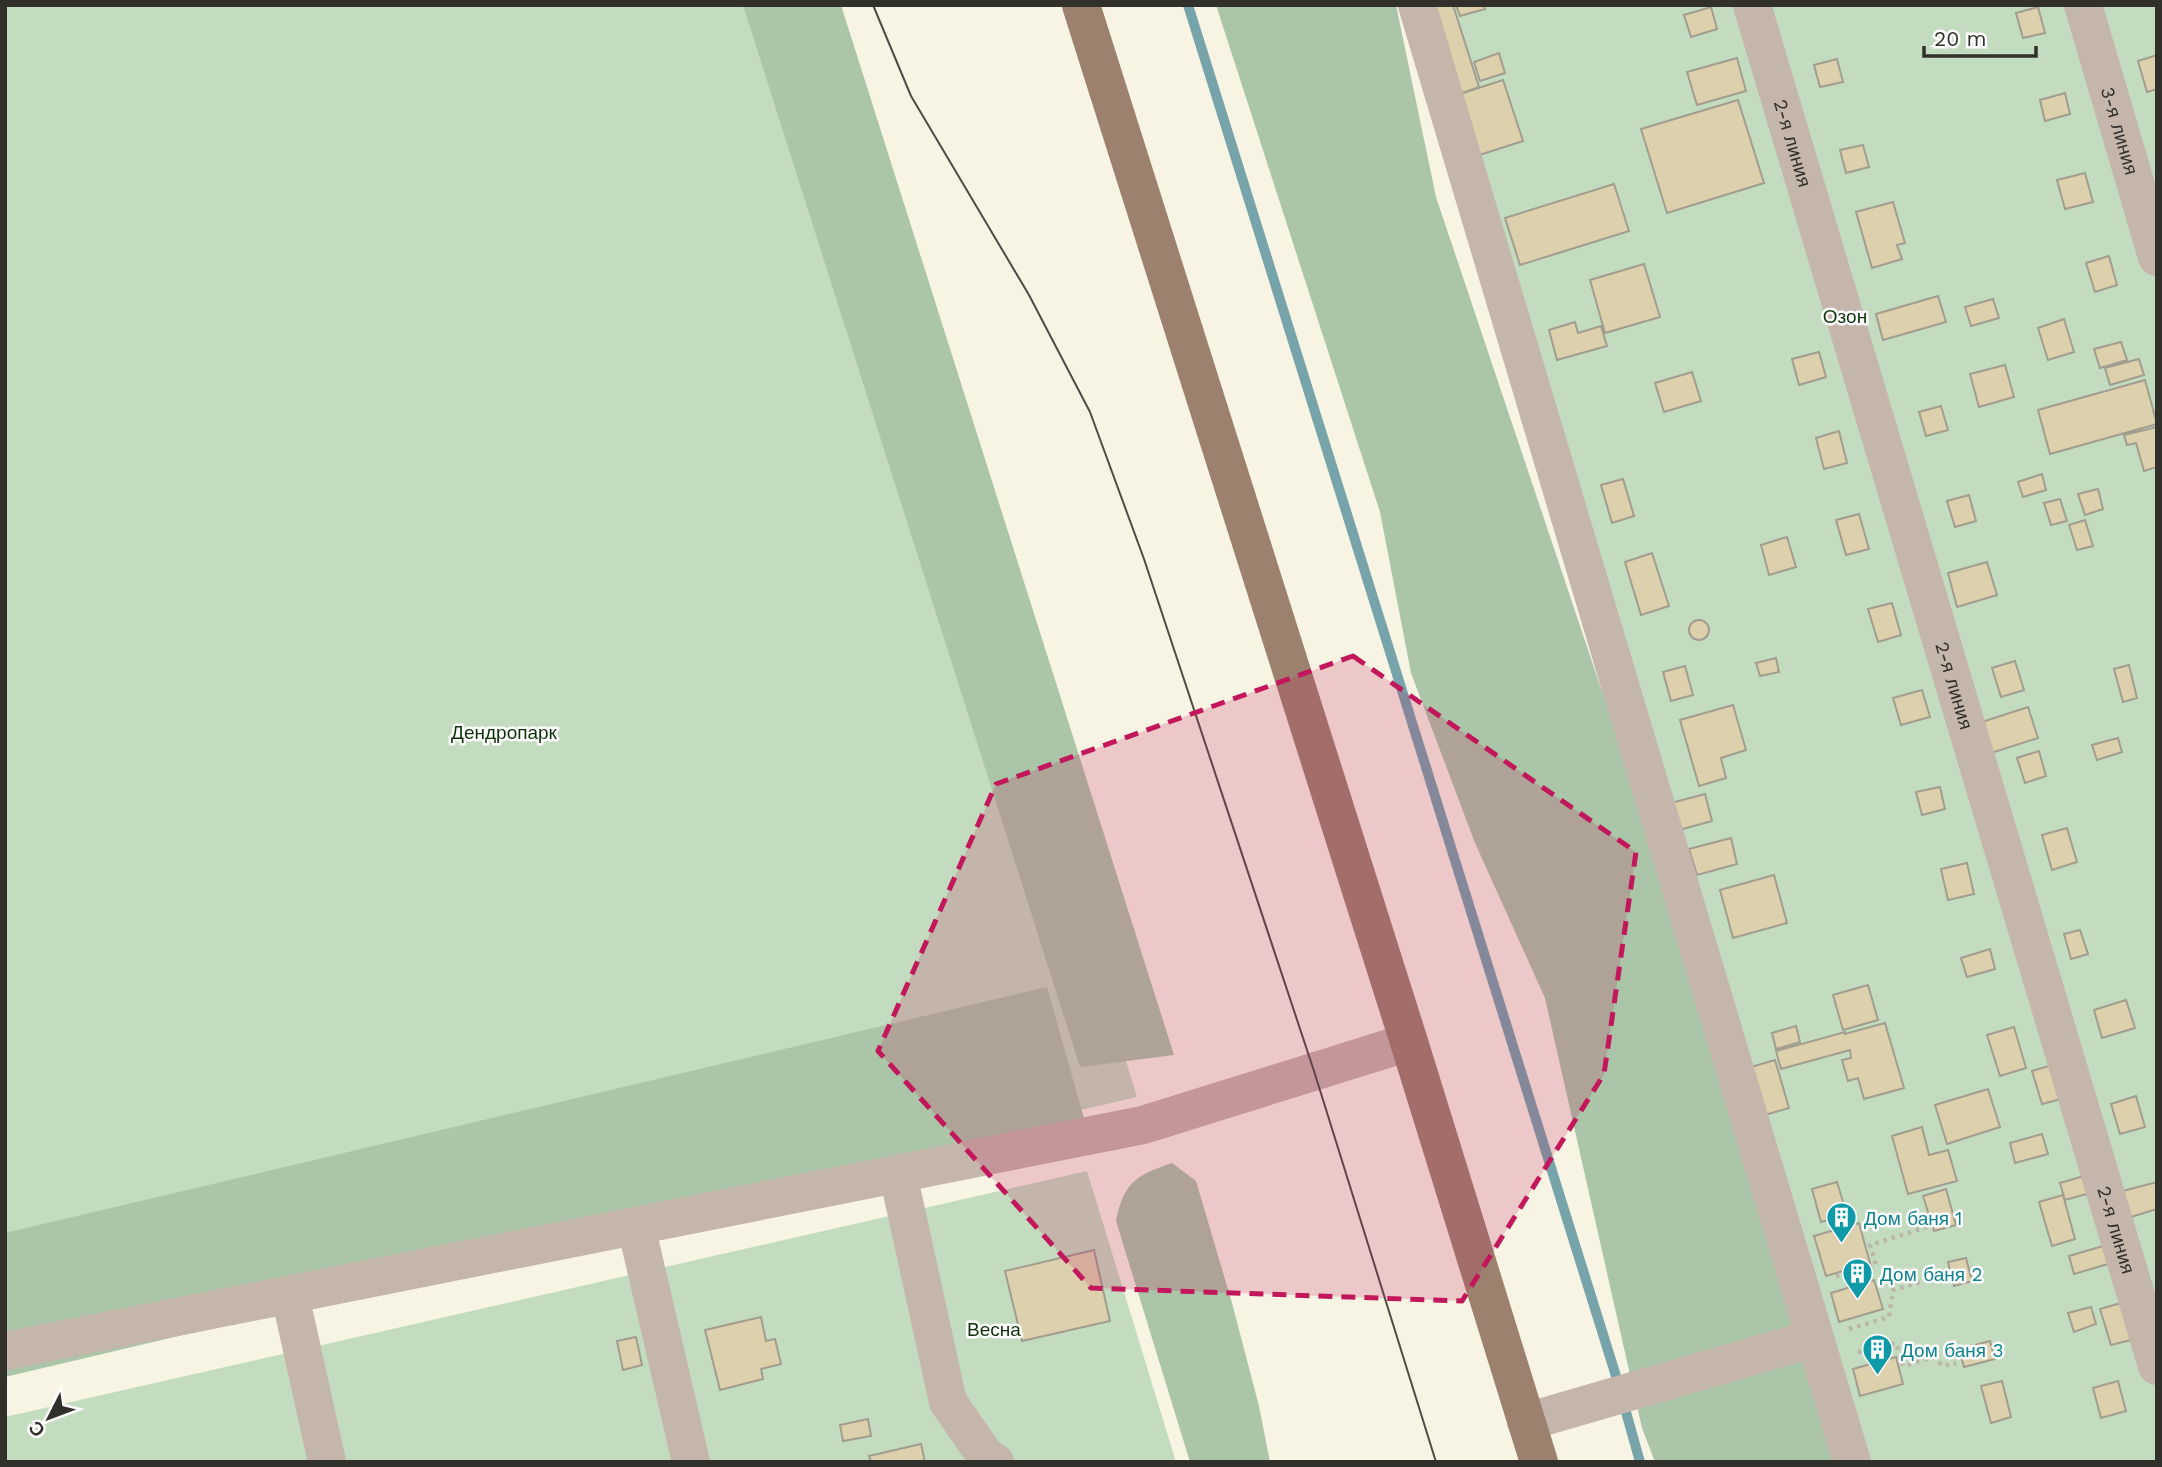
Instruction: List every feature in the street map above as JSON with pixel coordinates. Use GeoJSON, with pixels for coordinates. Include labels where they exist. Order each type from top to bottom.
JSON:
{"type":"FeatureCollection","features":[{"type":"Feature","properties":{"kind":"main road"},"geometry":{"type":"LineString","coordinates":[[1080,5],[1409,1042],[1539,1462]]}},
{"type":"Feature","properties":{"kind":"lane"},"geometry":{"type":"LineString","coordinates":[[1417,5],[1829,1334],[1852,1462]]}},
{"type":"Feature","properties":{"kind":"lane","name":"2-я линия"},"geometry":{"type":"LineString","coordinates":[[1752,5],[2157,1366]]}},
{"type":"Feature","properties":{"kind":"lane","name":"3-я линия"},"geometry":{"type":"LineString","coordinates":[[2083,5],[2157,257]]}},
{"type":"Feature","properties":{"kind":"lane"},"geometry":{"type":"LineString","coordinates":[[5,1352],[1143,1125],[1409,1042]]}},
{"type":"Feature","properties":{"kind":"lane"},"geometry":{"type":"LineString","coordinates":[[898,1174],[948,1402],[987,1458],[995,1462]]}},
{"type":"Feature","properties":{"kind":"lane"},"geometry":{"type":"LineString","coordinates":[[636,1226],[691,1462]]}},
{"type":"Feature","properties":{"kind":"lane"},"geometry":{"type":"LineString","coordinates":[[290,1295],[327,1462]]}},
{"type":"Feature","properties":{"kind":"lane"},"geometry":{"type":"LineString","coordinates":[[1526,1422],[1829,1334]]}},
{"type":"Feature","properties":{"kind":"path"},"geometry":{"type":"LineString","coordinates":[[1833,1277],[1876,1265],[1870,1245],[1927,1227]]}},
{"type":"Feature","properties":{"kind":"path"},"geometry":{"type":"LineString","coordinates":[[1829,1334],[1889,1317],[1893,1290],[1945,1275]]}},
{"type":"Feature","properties":{"kind":"path"},"geometry":{"type":"LineString","coordinates":[[1850,1355],[1896,1343],[1902,1367],[1933,1357],[1943,1366],[1956,1363]]}},
{"type":"Feature","properties":{"kind":"highlighted area"},"geometry":{"type":"Polygon","coordinates":[[[1353,656],[1636,852],[1604,1074],[1462,1301],[1091,1288],[878,1051],[996,784],[1353,656]]]}},
{"type":"Feature","properties":{"kind":"green space","name":"Дендропарк"},"geometry":{"type":"Polygon","coordinates":[[[5,5],[803,5],[1137,1097],[5,1360],[5,5]]]}},
{"type":"Feature","properties":{"kind":"green space"},"geometry":{"type":"Polygon","coordinates":[[[743,5],[841,5],[1174,1055],[1080,1067],[743,5]]]}},
{"type":"Feature","properties":{"kind":"green space"},"geometry":{"type":"Polygon","coordinates":[[[1216,5],[1396,5],[1436,197],[1661,867],[1836,1462],[1655,1462],[1642,1428],[1545,998],[1475,843],[1411,673],[1380,512],[1216,5]]]}},
{"type":"Feature","properties":{"kind":"green space","name":"Озон"},"geometry":{"type":"Polygon","coordinates":[[[1427,5],[2157,5],[2157,1462],[1865,1462],[1427,5]]]}},
{"type":"Feature","properties":{"kind":"green space"},"geometry":{"type":"Polygon","coordinates":[[[1047,987],[1085,1122],[5,1377],[5,1233],[1047,987]]]}},
{"type":"Feature","properties":{"kind":"green space"},"geometry":{"type":"Polygon","coordinates":[[[1172,1163],[1196,1181],[1232,1303],[1259,1406],[1270,1462],[1190,1462],[1116,1221],[1123,1197],[1133,1182],[1172,1163]]]}},
{"type":"Feature","properties":{"kind":"green space","name":"Весна"},"geometry":{"type":"Polygon","coordinates":[[[1087,1171],[1176,1462],[5,1462],[5,1417],[1087,1171]]]}},
{"type":"Feature","properties":{"kind":"building"},"geometry":{"type":"Polygon","coordinates":[[[1424,5],[1453,5],[1479,87],[1454,96],[1424,5]]]}},
{"type":"Feature","properties":{"kind":"building"},"geometry":{"type":"Polygon","coordinates":[[[1456,5],[1484,5],[1485,9],[1460,16],[1456,5]]]}},
{"type":"Feature","properties":{"kind":"building"},"geometry":{"type":"Polygon","coordinates":[[[1711,7],[1717,29],[1691,37],[1684,15],[1711,7]]]}},
{"type":"Feature","properties":{"kind":"building"},"geometry":{"type":"Polygon","coordinates":[[[2038,7],[2045,33],[2023,38],[2016,13],[2038,7]]]}},
{"type":"Feature","properties":{"kind":"building"},"geometry":{"type":"Polygon","coordinates":[[[1499,53],[1505,73],[1480,81],[1474,62],[1499,53]]]}},
{"type":"Feature","properties":{"kind":"building"},"geometry":{"type":"Polygon","coordinates":[[[2157,55],[2157,89],[2147,92],[2138,61],[2157,55]]]}},
{"type":"Feature","properties":{"kind":"building"},"geometry":{"type":"Polygon","coordinates":[[[1737,58],[1746,91],[1697,105],[1687,72],[1737,58]]]}},
{"type":"Feature","properties":{"kind":"building"},"geometry":{"type":"Polygon","coordinates":[[[1837,59],[1843,82],[1820,87],[1814,65],[1837,59]]]}},
{"type":"Feature","properties":{"kind":"building"},"geometry":{"type":"Polygon","coordinates":[[[1503,80],[1523,141],[1473,157],[1454,96],[1503,80]]]}},
{"type":"Feature","properties":{"kind":"building"},"geometry":{"type":"Polygon","coordinates":[[[2065,93],[2070,114],[2045,121],[2040,100],[2065,93]]]}},
{"type":"Feature","properties":{"kind":"building"},"geometry":{"type":"Polygon","coordinates":[[[1738,100],[1764,183],[1667,213],[1641,129],[1738,100]]]}},
{"type":"Feature","properties":{"kind":"building"},"geometry":{"type":"Polygon","coordinates":[[[1863,145],[1869,167],[1846,173],[1840,150],[1863,145]]]}},
{"type":"Feature","properties":{"kind":"building"},"geometry":{"type":"Polygon","coordinates":[[[2085,173],[2093,202],[2065,209],[2057,180],[2085,173]]]}},
{"type":"Feature","properties":{"kind":"building"},"geometry":{"type":"Polygon","coordinates":[[[1614,184],[1629,231],[1520,265],[1505,218],[1614,184]]]}},
{"type":"Feature","properties":{"kind":"building"},"geometry":{"type":"Polygon","coordinates":[[[1893,202],[1905,243],[1897,245],[1902,259],[1872,268],[1856,212],[1893,202]]]}},
{"type":"Feature","properties":{"kind":"building"},"geometry":{"type":"Polygon","coordinates":[[[2109,256],[2117,285],[2095,292],[2086,263],[2109,256]]]}},
{"type":"Feature","properties":{"kind":"building"},"geometry":{"type":"Polygon","coordinates":[[[1644,264],[1660,317],[1605,333],[1590,280],[1644,264]]]}},
{"type":"Feature","properties":{"kind":"building"},"geometry":{"type":"Polygon","coordinates":[[[1938,296],[1946,322],[1883,340],[1876,314],[1938,296]]]}},
{"type":"Feature","properties":{"kind":"building"},"geometry":{"type":"Polygon","coordinates":[[[1993,299],[1999,318],[1971,326],[1965,307],[1993,299]]]}},
{"type":"Feature","properties":{"kind":"building"},"geometry":{"type":"Polygon","coordinates":[[[2064,319],[2074,352],[2048,360],[2038,328],[2064,319]]]}},
{"type":"Feature","properties":{"kind":"building"},"geometry":{"type":"Polygon","coordinates":[[[1575,322],[1578,333],[1601,326],[1607,346],[1557,360],[1549,330],[1575,322]]]}},
{"type":"Feature","properties":{"kind":"building"},"geometry":{"type":"Polygon","coordinates":[[[2121,342],[2127,360],[2100,368],[2094,349],[2121,342]]]}},
{"type":"Feature","properties":{"kind":"building"},"geometry":{"type":"Polygon","coordinates":[[[1819,352],[1826,377],[1799,385],[1792,359],[1819,352]]]}},
{"type":"Feature","properties":{"kind":"building"},"geometry":{"type":"Polygon","coordinates":[[[2139,359],[2144,375],[2110,385],[2105,368],[2139,359]]]}},
{"type":"Feature","properties":{"kind":"building"},"geometry":{"type":"Polygon","coordinates":[[[2005,365],[2014,397],[1979,407],[1970,374],[2005,365]]]}},
{"type":"Feature","properties":{"kind":"building"},"geometry":{"type":"Polygon","coordinates":[[[1692,372],[1701,401],[1664,412],[1655,383],[1692,372]]]}},
{"type":"Feature","properties":{"kind":"building"},"geometry":{"type":"Polygon","coordinates":[[[2145,380],[2157,424],[2050,454],[2038,410],[2145,380]]]}},
{"type":"Feature","properties":{"kind":"building"},"geometry":{"type":"Polygon","coordinates":[[[1941,406],[1948,430],[1926,436],[1919,412],[1941,406]]]}},
{"type":"Feature","properties":{"kind":"building"},"geometry":{"type":"Polygon","coordinates":[[[2157,427],[2157,467],[2144,471],[2136,443],[2127,445],[2124,435],[2157,427]]]}},
{"type":"Feature","properties":{"kind":"building"},"geometry":{"type":"Polygon","coordinates":[[[1839,431],[1847,463],[1824,469],[1816,438],[1839,431]]]}},
{"type":"Feature","properties":{"kind":"building"},"geometry":{"type":"Polygon","coordinates":[[[2042,474],[2046,490],[2023,497],[2018,482],[2042,474]]]}},
{"type":"Feature","properties":{"kind":"building"},"geometry":{"type":"Polygon","coordinates":[[[1623,479],[1634,516],[1612,523],[1601,485],[1623,479]]]}},
{"type":"Feature","properties":{"kind":"building"},"geometry":{"type":"Polygon","coordinates":[[[2098,489],[2103,509],[2085,515],[2078,494],[2098,489]]]}},
{"type":"Feature","properties":{"kind":"building"},"geometry":{"type":"Polygon","coordinates":[[[1969,495],[1976,521],[1955,527],[1947,501],[1969,495]]]}},
{"type":"Feature","properties":{"kind":"building"},"geometry":{"type":"Polygon","coordinates":[[[2060,499],[2067,521],[2051,525],[2044,503],[2060,499]]]}},
{"type":"Feature","properties":{"kind":"building"},"geometry":{"type":"Polygon","coordinates":[[[1859,514],[1869,549],[1846,555],[1836,520],[1859,514]]]}},
{"type":"Feature","properties":{"kind":"building"},"geometry":{"type":"Polygon","coordinates":[[[2085,520],[2093,546],[2077,550],[2069,525],[2085,520]]]}},
{"type":"Feature","properties":{"kind":"building"},"geometry":{"type":"Polygon","coordinates":[[[1787,537],[1796,567],[1769,575],[1761,545],[1787,537]]]}},
{"type":"Feature","properties":{"kind":"building"},"geometry":{"type":"Polygon","coordinates":[[[1652,553],[1669,606],[1641,615],[1625,562],[1652,553]]]}},
{"type":"Feature","properties":{"kind":"building"},"geometry":{"type":"Polygon","coordinates":[[[1987,562],[1997,595],[1957,607],[1948,573],[1987,562]]]}},
{"type":"Feature","properties":{"kind":"building"},"geometry":{"type":"Polygon","coordinates":[[[1892,603],[1901,635],[1878,642],[1868,609],[1892,603]]]}},
{"type":"Feature","properties":{"kind":"building"},"geometry":{"type":"Polygon","coordinates":[[[1695,620],[1703,620],[1709,630],[1703,640],[1695,640],[1689,634],[1689,626],[1695,620]]]}},
{"type":"Feature","properties":{"kind":"building"},"geometry":{"type":"Polygon","coordinates":[[[1776,658],[1779,672],[1760,676],[1756,663],[1776,658]]]}},
{"type":"Feature","properties":{"kind":"building"},"geometry":{"type":"Polygon","coordinates":[[[2015,661],[2024,690],[2001,697],[1992,668],[2015,661]]]}},
{"type":"Feature","properties":{"kind":"building"},"geometry":{"type":"Polygon","coordinates":[[[2129,665],[2137,698],[2123,702],[2114,669],[2129,665]]]}},
{"type":"Feature","properties":{"kind":"building"},"geometry":{"type":"Polygon","coordinates":[[[1685,666],[1693,695],[1671,701],[1663,672],[1685,666]]]}},
{"type":"Feature","properties":{"kind":"building"},"geometry":{"type":"Polygon","coordinates":[[[1922,690],[1930,717],[1901,725],[1893,698],[1922,690]]]}},
{"type":"Feature","properties":{"kind":"building"},"geometry":{"type":"Polygon","coordinates":[[[1733,705],[1746,750],[1721,758],[1726,778],[1699,786],[1680,720],[1733,705]]]}},
{"type":"Feature","properties":{"kind":"building"},"geometry":{"type":"Polygon","coordinates":[[[2028,707],[2038,738],[1991,753],[1982,722],[2028,707]]]}},
{"type":"Feature","properties":{"kind":"building"},"geometry":{"type":"Polygon","coordinates":[[[2118,738],[2122,752],[2097,760],[2092,745],[2118,738]]]}},
{"type":"Feature","properties":{"kind":"building"},"geometry":{"type":"Polygon","coordinates":[[[2039,751],[2046,776],[2025,783],[2017,758],[2039,751]]]}},
{"type":"Feature","properties":{"kind":"building"},"geometry":{"type":"Polygon","coordinates":[[[1940,787],[1945,809],[1922,815],[1916,792],[1940,787]]]}},
{"type":"Feature","properties":{"kind":"building"},"geometry":{"type":"Polygon","coordinates":[[[1705,794],[1712,821],[1679,830],[1671,803],[1705,794]]]}},
{"type":"Feature","properties":{"kind":"building"},"geometry":{"type":"Polygon","coordinates":[[[2067,828],[2077,862],[2052,870],[2042,835],[2067,828]]]}},
{"type":"Feature","properties":{"kind":"building"},"geometry":{"type":"Polygon","coordinates":[[[1731,838],[1737,864],[1697,875],[1689,849],[1731,838]]]}},
{"type":"Feature","properties":{"kind":"building"},"geometry":{"type":"Polygon","coordinates":[[[1967,863],[1974,894],[1948,900],[1941,869],[1967,863]]]}},
{"type":"Feature","properties":{"kind":"building"},"geometry":{"type":"Polygon","coordinates":[[[1774,875],[1787,923],[1733,938],[1720,890],[1774,875]]]}},
{"type":"Feature","properties":{"kind":"building"},"geometry":{"type":"Polygon","coordinates":[[[2080,930],[2088,954],[2071,959],[2064,934],[2080,930]]]}},
{"type":"Feature","properties":{"kind":"building"},"geometry":{"type":"Polygon","coordinates":[[[1990,949],[1995,969],[1967,977],[1961,958],[1990,949]]]}},
{"type":"Feature","properties":{"kind":"building"},"geometry":{"type":"Polygon","coordinates":[[[1868,985],[1878,1020],[1843,1030],[1833,995],[1868,985]]]}},
{"type":"Feature","properties":{"kind":"building"},"geometry":{"type":"Polygon","coordinates":[[[2126,1000],[2135,1028],[2102,1038],[2094,1010],[2126,1000]]]}},
{"type":"Feature","properties":{"kind":"building"},"geometry":{"type":"Polygon","coordinates":[[[1885,1023],[1904,1088],[1864,1099],[1858,1078],[1848,1081],[1842,1060],[1851,1058],[1850,1050],[1781,1069],[1776,1051],[1885,1023]]]}},
{"type":"Feature","properties":{"kind":"building"},"geometry":{"type":"Polygon","coordinates":[[[1796,1026],[1800,1042],[1776,1049],[1772,1033],[1796,1026]]]}},
{"type":"Feature","properties":{"kind":"building"},"geometry":{"type":"Polygon","coordinates":[[[2014,1027],[2026,1068],[2000,1076],[1987,1035],[2014,1027]]]}},
{"type":"Feature","properties":{"kind":"building"},"geometry":{"type":"Polygon","coordinates":[[[1775,1060],[1789,1108],[1758,1117],[1744,1069],[1775,1060]]]}},
{"type":"Feature","properties":{"kind":"building"},"geometry":{"type":"Polygon","coordinates":[[[2052,1065],[2061,1099],[2042,1104],[2032,1071],[2052,1065]]]}},
{"type":"Feature","properties":{"kind":"building"},"geometry":{"type":"Polygon","coordinates":[[[1988,1089],[2000,1127],[1947,1144],[1935,1105],[1988,1089]]]}},
{"type":"Feature","properties":{"kind":"building"},"geometry":{"type":"Polygon","coordinates":[[[2136,1096],[2145,1127],[2120,1134],[2111,1104],[2136,1096]]]}},
{"type":"Feature","properties":{"kind":"building"},"geometry":{"type":"Polygon","coordinates":[[[1922,1127],[1929,1155],[1948,1150],[1957,1181],[1908,1194],[1892,1136],[1922,1127]]]}},
{"type":"Feature","properties":{"kind":"building"},"geometry":{"type":"Polygon","coordinates":[[[2042,1134],[2048,1154],[2015,1163],[2010,1143],[2042,1134]]]}},
{"type":"Feature","properties":{"kind":"building"},"geometry":{"type":"Polygon","coordinates":[[[2084,1176],[2090,1193],[2065,1200],[2060,1183],[2084,1176]]]}},
{"type":"Feature","properties":{"kind":"building"},"geometry":{"type":"Polygon","coordinates":[[[1837,1182],[1847,1215],[1821,1222],[1812,1189],[1837,1182]]]}},
{"type":"Feature","properties":{"kind":"building"},"geometry":{"type":"Polygon","coordinates":[[[2157,1182],[2157,1209],[2131,1217],[2123,1191],[2157,1182]]]}},
{"type":"Feature","properties":{"kind":"building"},"geometry":{"type":"Polygon","coordinates":[[[1946,1189],[1956,1225],[1934,1231],[1923,1196],[1946,1189]]]}},
{"type":"Feature","properties":{"kind":"building"},"geometry":{"type":"Polygon","coordinates":[[[2063,1195],[2075,1239],[2052,1246],[2039,1202],[2063,1195]]]}},
{"type":"Feature","properties":{"kind":"building","name":"Дом баня 1"},"geometry":{"type":"Polygon","coordinates":[[[1859,1223],[1870,1263],[1826,1276],[1814,1236],[1859,1223]]]}},
{"type":"Feature","properties":{"kind":"building"},"geometry":{"type":"Polygon","coordinates":[[[2103,1246],[2108,1264],[2074,1274],[2069,1256],[2103,1246]]]}},
{"type":"Feature","properties":{"kind":"building"},"geometry":{"type":"Polygon","coordinates":[[[1094,1250],[1110,1321],[1022,1341],[1005,1271],[1094,1250]]]}},
{"type":"Feature","properties":{"kind":"building"},"geometry":{"type":"Polygon","coordinates":[[[1966,1258],[1972,1281],[1954,1286],[1948,1262],[1966,1258]]]}},
{"type":"Feature","properties":{"kind":"building","name":"Дом баня 2"},"geometry":{"type":"Polygon","coordinates":[[[1874,1280],[1883,1309],[1839,1322],[1831,1293],[1874,1280]]]}},
{"type":"Feature","properties":{"kind":"building"},"geometry":{"type":"Polygon","coordinates":[[[2121,1303],[2131,1340],[2111,1345],[2100,1309],[2121,1303]]]}},
{"type":"Feature","properties":{"kind":"building"},"geometry":{"type":"Polygon","coordinates":[[[2091,1307],[2096,1324],[2074,1332],[2068,1313],[2091,1307]]]}},
{"type":"Feature","properties":{"kind":"building"},"geometry":{"type":"Polygon","coordinates":[[[761,1317],[766,1341],[775,1339],[781,1364],[761,1369],[763,1379],[720,1390],[705,1330],[761,1317]]]}},
{"type":"Feature","properties":{"kind":"building"},"geometry":{"type":"Polygon","coordinates":[[[636,1337],[642,1365],[623,1370],[617,1341],[636,1337]]]}},
{"type":"Feature","properties":{"kind":"building"},"geometry":{"type":"Polygon","coordinates":[[[1990,1341],[1995,1359],[1964,1367],[1959,1349],[1990,1341]]]}},
{"type":"Feature","properties":{"kind":"building","name":"Дом баня 3"},"geometry":{"type":"Polygon","coordinates":[[[1896,1357],[1903,1384],[1860,1396],[1853,1369],[1896,1357]]]}},
{"type":"Feature","properties":{"kind":"building"},"geometry":{"type":"Polygon","coordinates":[[[2002,1381],[2011,1417],[1991,1423],[1981,1386],[2002,1381]]]}},
{"type":"Feature","properties":{"kind":"building"},"geometry":{"type":"Polygon","coordinates":[[[2118,1381],[2126,1411],[2101,1418],[2093,1388],[2118,1381]]]}},
{"type":"Feature","properties":{"kind":"building"},"geometry":{"type":"Polygon","coordinates":[[[868,1419],[871,1436],[843,1441],[840,1425],[868,1419]]]}},
{"type":"Feature","properties":{"kind":"building"},"geometry":{"type":"Polygon","coordinates":[[[921,1444],[925,1462],[871,1462],[869,1456],[921,1444]]]}},
{"type":"Feature","properties":{"kind":"waterway"},"geometry":{"type":"LineString","coordinates":[[1188,5],[1616,1376]]}},
{"type":"Feature","properties":{"kind":"waterway"},"geometry":{"type":"LineString","coordinates":[[1626,1412],[1640,1462]]}},
{"type":"Feature","properties":{"kind":"tram line"},"geometry":{"type":"LineString","coordinates":[[873,5],[911,96],[1029,295],[1090,412],[1144,559],[1314,1071],[1436,1462]]}},
{"type":"Feature","properties":{"kind":"place","name":"Дом баня 1"},"geometry":{"type":"Point","coordinates":[1841,1245]}},
{"type":"Feature","properties":{"kind":"place","name":"Дом баня 2"},"geometry":{"type":"Point","coordinates":[1857,1301]}},
{"type":"Feature","properties":{"kind":"place","name":"Дом баня 3"},"geometry":{"type":"Point","coordinates":[1878,1377]}}]}
